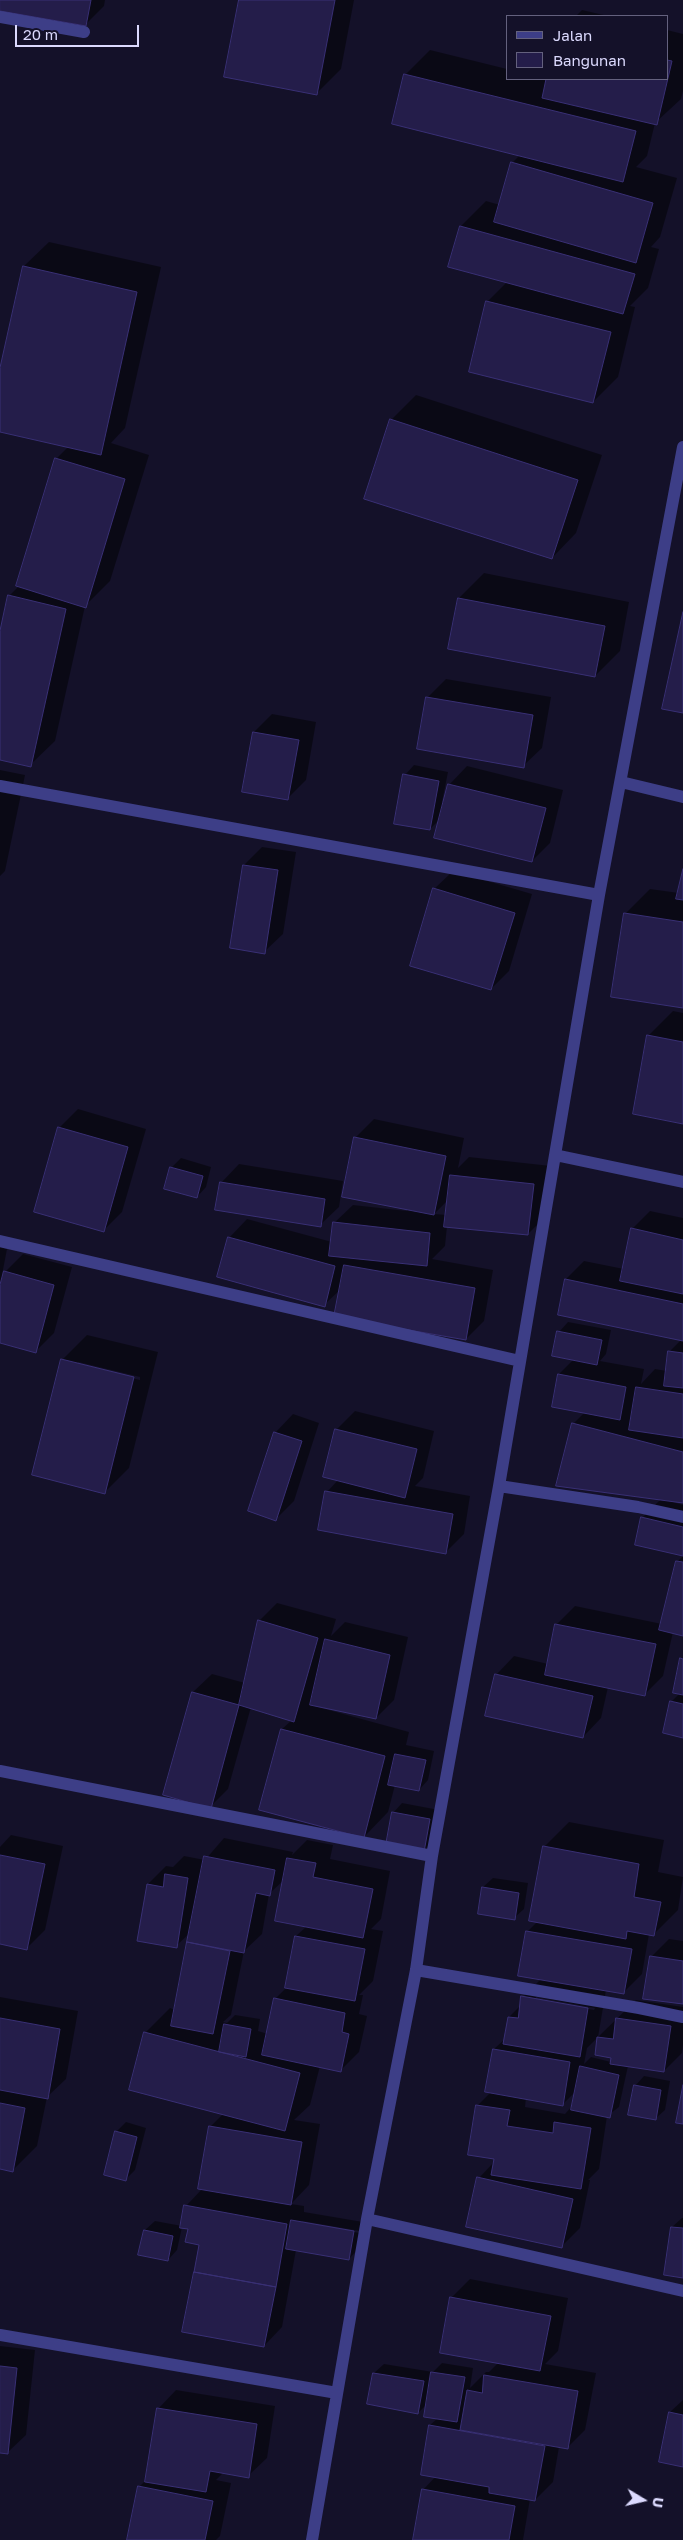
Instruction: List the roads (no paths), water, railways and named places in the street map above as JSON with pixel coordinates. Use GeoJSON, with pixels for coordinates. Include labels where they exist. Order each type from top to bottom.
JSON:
{"type":"FeatureCollection","features":[{"type":"Feature","properties":{"kind":"street"},"geometry":{"type":"LineString","coordinates":[[0,17],[84,32]]}},
{"type":"Feature","properties":{"kind":"street"},"geometry":{"type":"LineString","coordinates":[[312,2540],[368,2219],[416,1970],[432,1856],[499,1486],[600,894],[683,447]]}},
{"type":"Feature","properties":{"kind":"street"},"geometry":{"type":"LineString","coordinates":[[621,782],[683,797]]}},
{"type":"Feature","properties":{"kind":"street"},"geometry":{"type":"LineString","coordinates":[[0,786],[600,894]]}},
{"type":"Feature","properties":{"kind":"street"},"geometry":{"type":"LineString","coordinates":[[555,1155],[683,1182]]}},
{"type":"Feature","properties":{"kind":"street"},"geometry":{"type":"LineString","coordinates":[[0,1241],[520,1361]]}},
{"type":"Feature","properties":{"kind":"street"},"geometry":{"type":"LineString","coordinates":[[499,1486],[638,1507],[683,1517]]}},
{"type":"Feature","properties":{"kind":"street"},"geometry":{"type":"LineString","coordinates":[[0,1771],[432,1856]]}},
{"type":"Feature","properties":{"kind":"street"},"geometry":{"type":"LineString","coordinates":[[416,1970],[683,2017]]}},
{"type":"Feature","properties":{"kind":"street"},"geometry":{"type":"LineString","coordinates":[[368,2219],[683,2291]]}},
{"type":"Feature","properties":{"kind":"street"},"geometry":{"type":"LineString","coordinates":[[0,2335],[337,2393]]}}]}
